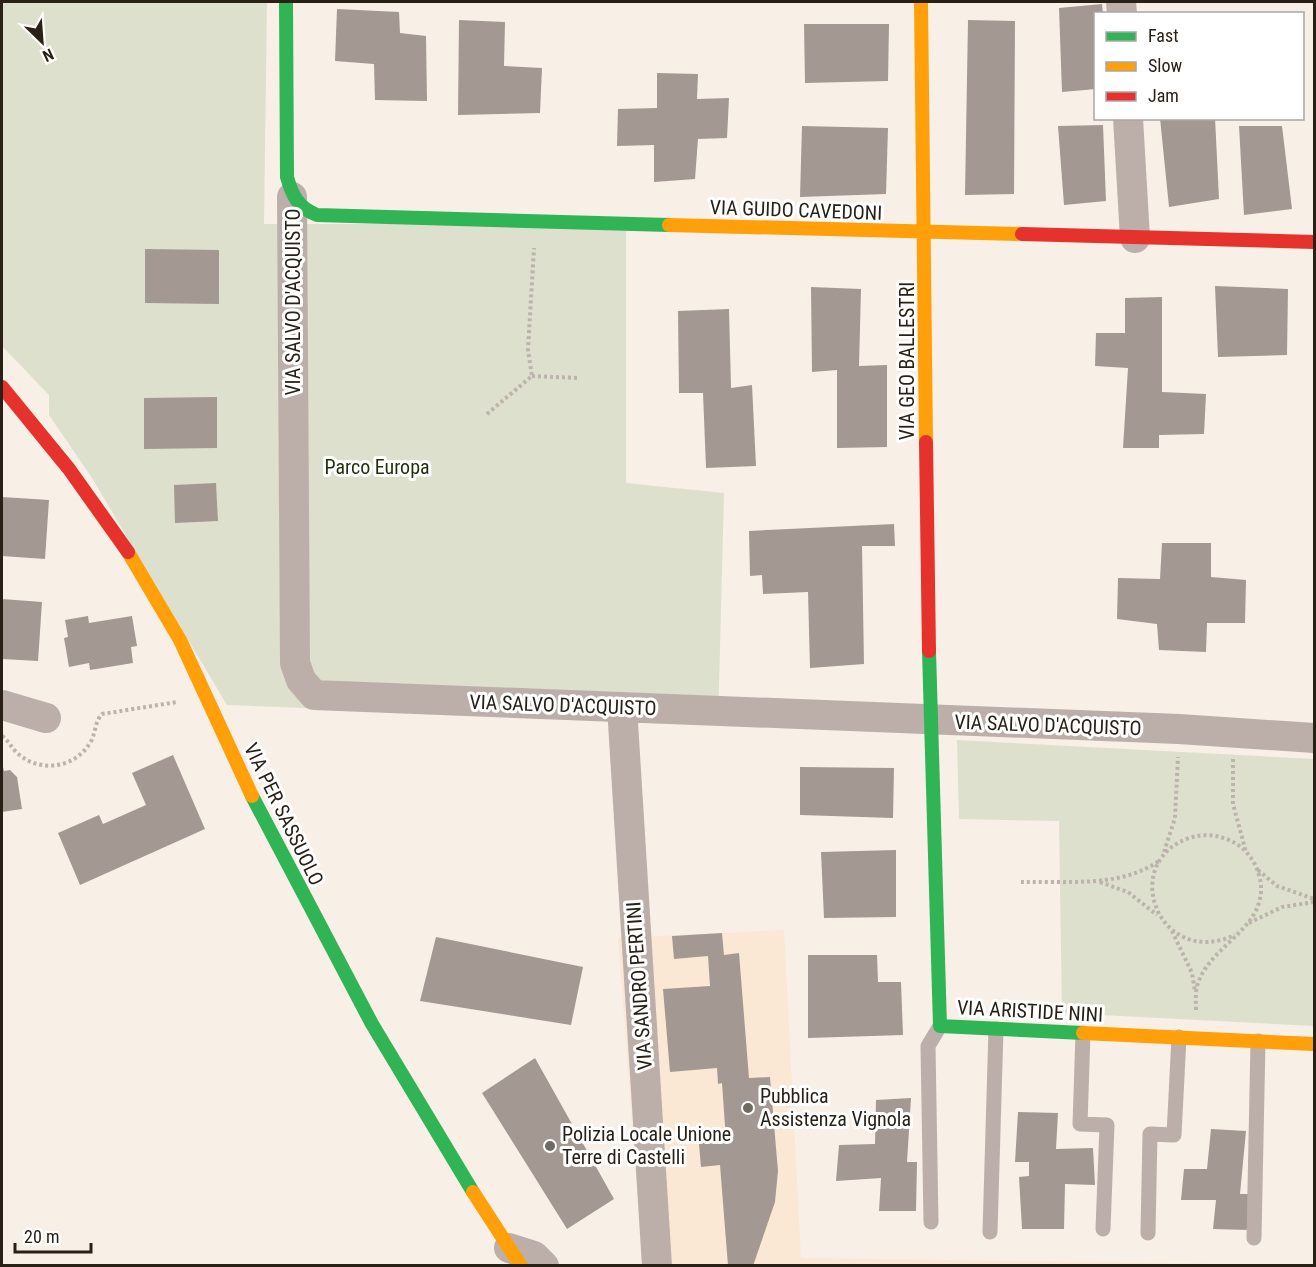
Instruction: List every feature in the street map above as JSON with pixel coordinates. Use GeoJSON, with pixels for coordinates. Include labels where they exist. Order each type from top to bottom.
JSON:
{"type":"FeatureCollection","features":[{"type":"Feature","properties":{"kind":"street"},"geometry":{"type":"LineString","coordinates":[[286,2],[286,166],[291,193]]}},
{"type":"Feature","properties":{"kind":"street","name":"VIA GEO BALLESTRI"},"geometry":{"type":"LineString","coordinates":[[921,2],[926,233],[930,721]]}},
{"type":"Feature","properties":{"kind":"street"},"geometry":{"type":"LineString","coordinates":[[1128,120],[1135,238]]}},
{"type":"Feature","properties":{"kind":"street","name":"VIA GUIDO CAVEDONI"},"geometry":{"type":"LineString","coordinates":[[291,193],[299,207],[317,215],[1314,242]]}},
{"type":"Feature","properties":{"kind":"street","name":"VIA SALVO D'ACQUISTO"},"geometry":{"type":"LineString","coordinates":[[291,193],[295,663],[301,680],[314,695],[1179,729],[1314,738]]}},
{"type":"Feature","properties":{"kind":"street","name":"VIA PER SASSUOLO"},"geometry":{"type":"LineString","coordinates":[[2,387],[37,427],[96,506],[146,580],[186,654],[257,807],[328,945],[417,1102],[515,1257]]}},
{"type":"Feature","properties":{"kind":"street"},"geometry":{"type":"LineString","coordinates":[[2,705],[46,718]]}},
{"type":"Feature","properties":{"kind":"street","name":"VIA SANDRO PERTINI"},"geometry":{"type":"LineString","coordinates":[[622,707],[657,1266]]}},
{"type":"Feature","properties":{"kind":"street","name":"VIA ARISTIDE NINI"},"geometry":{"type":"LineString","coordinates":[[930,721],[932,853],[940,1026],[1314,1044]]}},
{"type":"Feature","properties":{"kind":"street"},"geometry":{"type":"LineString","coordinates":[[515,1257],[534,1256],[544,1266]]}},
{"type":"Feature","properties":{"kind":"lane"},"geometry":{"type":"LineString","coordinates":[[931,1222],[928,1046],[940,1026]]}},
{"type":"Feature","properties":{"kind":"lane"},"geometry":{"type":"LineString","coordinates":[[990,1232],[996,1029]]}},
{"type":"Feature","properties":{"kind":"lane"},"geometry":{"type":"LineString","coordinates":[[1083,1033],[1080,1124],[1107,1125],[1103,1229]]}},
{"type":"Feature","properties":{"kind":"lane"},"geometry":{"type":"LineString","coordinates":[[1148,1233],[1150,1134],[1174,1135],[1187,1037]]}},
{"type":"Feature","properties":{"kind":"lane"},"geometry":{"type":"LineString","coordinates":[[1254,1239],[1258,1041]]}},
{"type":"Feature","properties":{"kind":"path"},"geometry":{"type":"LineString","coordinates":[[532,376],[528,357],[535,221]]}},
{"type":"Feature","properties":{"kind":"path"},"geometry":{"type":"LineString","coordinates":[[487,414],[532,376],[578,378]]}},
{"type":"Feature","properties":{"kind":"path"},"geometry":{"type":"LineString","coordinates":[[2,736],[27,760],[47,766],[58,765],[68,762],[85,750],[91,741],[96,722],[102,714],[175,702],[181,704]]}},
{"type":"Feature","properties":{"kind":"path"},"geometry":{"type":"LineString","coordinates":[[1162,920],[1156,909],[1153,883],[1171,836],[1175,818],[1179,729]]}},
{"type":"Feature","properties":{"kind":"path"},"geometry":{"type":"LineString","coordinates":[[1234,732],[1233,804],[1247,852],[1264,878],[1277,886],[1314,900]]}},
{"type":"Feature","properties":{"kind":"path"},"geometry":{"type":"LineString","coordinates":[[1021,882],[1097,881],[1138,873],[1161,860],[1182,840],[1195,836],[1223,837],[1247,852]]}},
{"type":"Feature","properties":{"kind":"path"},"geometry":{"type":"LineString","coordinates":[[1246,926],[1254,916],[1261,891],[1256,867]]}},
{"type":"Feature","properties":{"kind":"path"},"geometry":{"type":"LineString","coordinates":[[1097,881],[1128,892],[1151,908],[1172,931],[1190,968],[1195,994]]}},
{"type":"Feature","properties":{"kind":"path"},"geometry":{"type":"LineString","coordinates":[[1187,1037],[1195,994],[1205,968],[1235,935],[1246,926],[1281,907],[1314,900]]}},
{"type":"Feature","properties":{"kind":"path"},"geometry":{"type":"LineString","coordinates":[[1172,931],[1190,940],[1209,943],[1235,935]]}},
{"type":"Feature","properties":{"kind":"shaded area"},"geometry":{"type":"Polygon","coordinates":[[[784,930],[801,1258],[1292,1265],[643,1265],[618,938],[784,930]]]}},
{"type":"Feature","properties":{"kind":"green space","name":"Parco Europa"},"geometry":{"type":"Polygon","coordinates":[[[2,2],[267,2],[264,224],[626,224],[626,483],[724,493],[718,724],[227,705],[92,478],[49,415],[49,395],[2,346],[2,2]]]}},
{"type":"Feature","properties":{"kind":"green space"},"geometry":{"type":"Polygon","coordinates":[[[957,740],[1314,759],[1314,1026],[1062,1013],[1059,821],[959,819],[957,740]]]}},
{"type":"Feature","properties":{"kind":"building"},"geometry":{"type":"Polygon","coordinates":[[[1102,4],[1103,12],[1094,12],[1094,89],[1062,92],[1059,8],[1102,4]]]}},
{"type":"Feature","properties":{"kind":"building"},"geometry":{"type":"Polygon","coordinates":[[[337,9],[399,12],[400,33],[426,36],[427,101],[375,100],[374,64],[335,61],[337,9]]]}},
{"type":"Feature","properties":{"kind":"building"},"geometry":{"type":"Polygon","coordinates":[[[459,20],[505,22],[504,66],[542,68],[540,113],[458,115],[459,20]]]}},
{"type":"Feature","properties":{"kind":"building"},"geometry":{"type":"Polygon","coordinates":[[[968,20],[1015,21],[1014,194],[965,195],[968,20]]]}},
{"type":"Feature","properties":{"kind":"building"},"geometry":{"type":"Polygon","coordinates":[[[804,24],[889,24],[888,81],[805,83],[804,24]]]}},
{"type":"Feature","properties":{"kind":"building"},"geometry":{"type":"Polygon","coordinates":[[[657,73],[698,74],[697,99],[729,98],[727,138],[698,139],[695,179],[654,182],[654,145],[617,146],[618,109],[657,108],[657,73]]]}},
{"type":"Feature","properties":{"kind":"building"},"geometry":{"type":"Polygon","coordinates":[[[1160,120],[1215,120],[1219,199],[1169,207],[1160,120]]]}},
{"type":"Feature","properties":{"kind":"building"},"geometry":{"type":"Polygon","coordinates":[[[1103,125],[1106,201],[1064,205],[1058,126],[1103,125]]]}},
{"type":"Feature","properties":{"kind":"building"},"geometry":{"type":"Polygon","coordinates":[[[802,126],[888,128],[886,194],[800,197],[802,126]]]}},
{"type":"Feature","properties":{"kind":"building"},"geometry":{"type":"Polygon","coordinates":[[[1239,126],[1282,126],[1292,209],[1244,215],[1239,126]]]}},
{"type":"Feature","properties":{"kind":"building"},"geometry":{"type":"Polygon","coordinates":[[[145,249],[219,250],[219,304],[145,303],[145,249]]]}},
{"type":"Feature","properties":{"kind":"building"},"geometry":{"type":"Polygon","coordinates":[[[1215,286],[1288,289],[1287,355],[1218,357],[1215,286]]]}},
{"type":"Feature","properties":{"kind":"building"},"geometry":{"type":"Polygon","coordinates":[[[811,287],[861,289],[859,366],[887,365],[887,447],[837,448],[837,370],[812,372],[811,287]]]}},
{"type":"Feature","properties":{"kind":"building"},"geometry":{"type":"Polygon","coordinates":[[[1162,297],[1162,392],[1206,394],[1204,434],[1159,435],[1159,448],[1123,448],[1128,368],[1095,366],[1096,333],[1125,333],[1125,298],[1162,297]]]}},
{"type":"Feature","properties":{"kind":"building"},"geometry":{"type":"Polygon","coordinates":[[[729,309],[731,388],[752,385],[756,466],[706,468],[703,393],[679,393],[678,311],[729,309]]]}},
{"type":"Feature","properties":{"kind":"building"},"geometry":{"type":"Polygon","coordinates":[[[217,397],[217,448],[144,449],[144,398],[217,397]]]}},
{"type":"Feature","properties":{"kind":"building"},"geometry":{"type":"Polygon","coordinates":[[[216,483],[218,521],[175,523],[174,485],[216,483]]]}},
{"type":"Feature","properties":{"kind":"building"},"geometry":{"type":"Polygon","coordinates":[[[2,497],[49,500],[45,559],[2,556],[2,497]]]}},
{"type":"Feature","properties":{"kind":"building"},"geometry":{"type":"Polygon","coordinates":[[[894,524],[895,546],[862,546],[864,664],[810,668],[808,592],[763,594],[762,575],[750,576],[749,531],[894,524]]]}},
{"type":"Feature","properties":{"kind":"building"},"geometry":{"type":"Polygon","coordinates":[[[1162,543],[1211,543],[1211,577],[1246,580],[1245,623],[1207,623],[1206,652],[1159,650],[1157,624],[1117,619],[1118,578],[1160,579],[1162,543]]]}},
{"type":"Feature","properties":{"kind":"building"},"geometry":{"type":"Polygon","coordinates":[[[2,599],[42,602],[38,661],[2,659],[2,599]]]}},
{"type":"Feature","properties":{"kind":"building"},"geometry":{"type":"Polygon","coordinates":[[[88,616],[89,623],[132,616],[137,646],[131,647],[133,663],[90,670],[89,663],[69,667],[64,638],[68,637],[65,620],[88,616]]]}},
{"type":"Feature","properties":{"kind":"building"},"geometry":{"type":"Polygon","coordinates":[[[173,755],[205,829],[80,885],[58,833],[99,815],[103,824],[146,805],[132,773],[173,755]]]}},
{"type":"Feature","properties":{"kind":"building"},"geometry":{"type":"Polygon","coordinates":[[[2,763],[4,771],[10,770],[17,777],[22,809],[2,812],[2,763]]]}},
{"type":"Feature","properties":{"kind":"building"},"geometry":{"type":"Polygon","coordinates":[[[800,767],[894,768],[893,818],[800,815],[800,767]]]}},
{"type":"Feature","properties":{"kind":"building"},"geometry":{"type":"Polygon","coordinates":[[[896,850],[896,917],[824,918],[821,852],[896,850]]]}},
{"type":"Feature","properties":{"kind":"building","name":"Pubblica Assistenza Vignola"},"geometry":{"type":"Polygon","coordinates":[[[722,933],[724,955],[739,953],[749,1078],[770,1077],[778,1171],[775,1202],[753,1266],[728,1266],[720,1165],[701,1167],[698,1133],[717,1131],[718,1140],[726,1140],[722,1083],[718,1084],[717,1068],[670,1072],[663,989],[710,986],[708,956],[674,959],[672,936],[722,933]]]}},
{"type":"Feature","properties":{"kind":"building"},"geometry":{"type":"Polygon","coordinates":[[[436,937],[583,967],[571,1025],[420,1001],[436,937]]]}},
{"type":"Feature","properties":{"kind":"building"},"geometry":{"type":"Polygon","coordinates":[[[808,955],[877,955],[878,982],[901,982],[903,1035],[808,1038],[808,955]]]}},
{"type":"Feature","properties":{"kind":"building","name":"Polizia Locale Unione Terre di Castelli"},"geometry":{"type":"Polygon","coordinates":[[[535,1058],[614,1199],[567,1229],[482,1093],[535,1058]]]}},
{"type":"Feature","properties":{"kind":"building"},"geometry":{"type":"Polygon","coordinates":[[[911,1098],[907,1162],[917,1162],[916,1211],[879,1211],[881,1178],[836,1181],[839,1145],[875,1144],[876,1100],[911,1098]]]}},
{"type":"Feature","properties":{"kind":"building"},"geometry":{"type":"Polygon","coordinates":[[[1018,1112],[1058,1113],[1056,1149],[1093,1148],[1095,1185],[1065,1184],[1064,1229],[1022,1229],[1019,1177],[1029,1176],[1029,1162],[1015,1162],[1018,1112]]]}},
{"type":"Feature","properties":{"kind":"building"},"geometry":{"type":"Polygon","coordinates":[[[1211,1129],[1246,1131],[1240,1194],[1251,1194],[1248,1230],[1213,1229],[1216,1200],[1181,1200],[1184,1169],[1207,1169],[1211,1129]]]}},
{"type":"Feature","properties":{"kind":"traffic: fast"},"geometry":{"type":"LineString","coordinates":[[286,2],[287,177],[291,190],[300,205],[310,212],[317,215],[669,225]]}},
{"type":"Feature","properties":{"kind":"traffic: fast"},"geometry":{"type":"LineString","coordinates":[[929,651],[940,1026],[1083,1033]]}},
{"type":"Feature","properties":{"kind":"traffic: fast"},"geometry":{"type":"LineString","coordinates":[[252,796],[372,1024],[473,1192]]}},
{"type":"Feature","properties":{"kind":"traffic: slow"},"geometry":{"type":"LineString","coordinates":[[921,2],[926,442]]}},
{"type":"Feature","properties":{"kind":"traffic: slow"},"geometry":{"type":"LineString","coordinates":[[669,225],[1022,234]]}},
{"type":"Feature","properties":{"kind":"traffic: slow"},"geometry":{"type":"LineString","coordinates":[[128,552],[180,640],[252,796]]}},
{"type":"Feature","properties":{"kind":"traffic: slow"},"geometry":{"type":"LineString","coordinates":[[1083,1033],[1314,1044]]}},
{"type":"Feature","properties":{"kind":"traffic: slow"},"geometry":{"type":"LineString","coordinates":[[473,1192],[521,1266]]}},
{"type":"Feature","properties":{"kind":"traffic: jam"},"geometry":{"type":"LineString","coordinates":[[1022,234],[1314,242]]}},
{"type":"Feature","properties":{"kind":"traffic: jam"},"geometry":{"type":"LineString","coordinates":[[2,387],[69,469],[128,552]]}},
{"type":"Feature","properties":{"kind":"traffic: jam"},"geometry":{"type":"LineString","coordinates":[[926,442],[929,651]]}},
{"type":"Feature","properties":{"kind":"place","name":"Pubblica Assistenza Vignola"},"geometry":{"type":"Point","coordinates":[748,1108]}},
{"type":"Feature","properties":{"kind":"place","name":"Polizia Locale Unione Terre di Castelli"},"geometry":{"type":"Point","coordinates":[550,1146]}}]}
